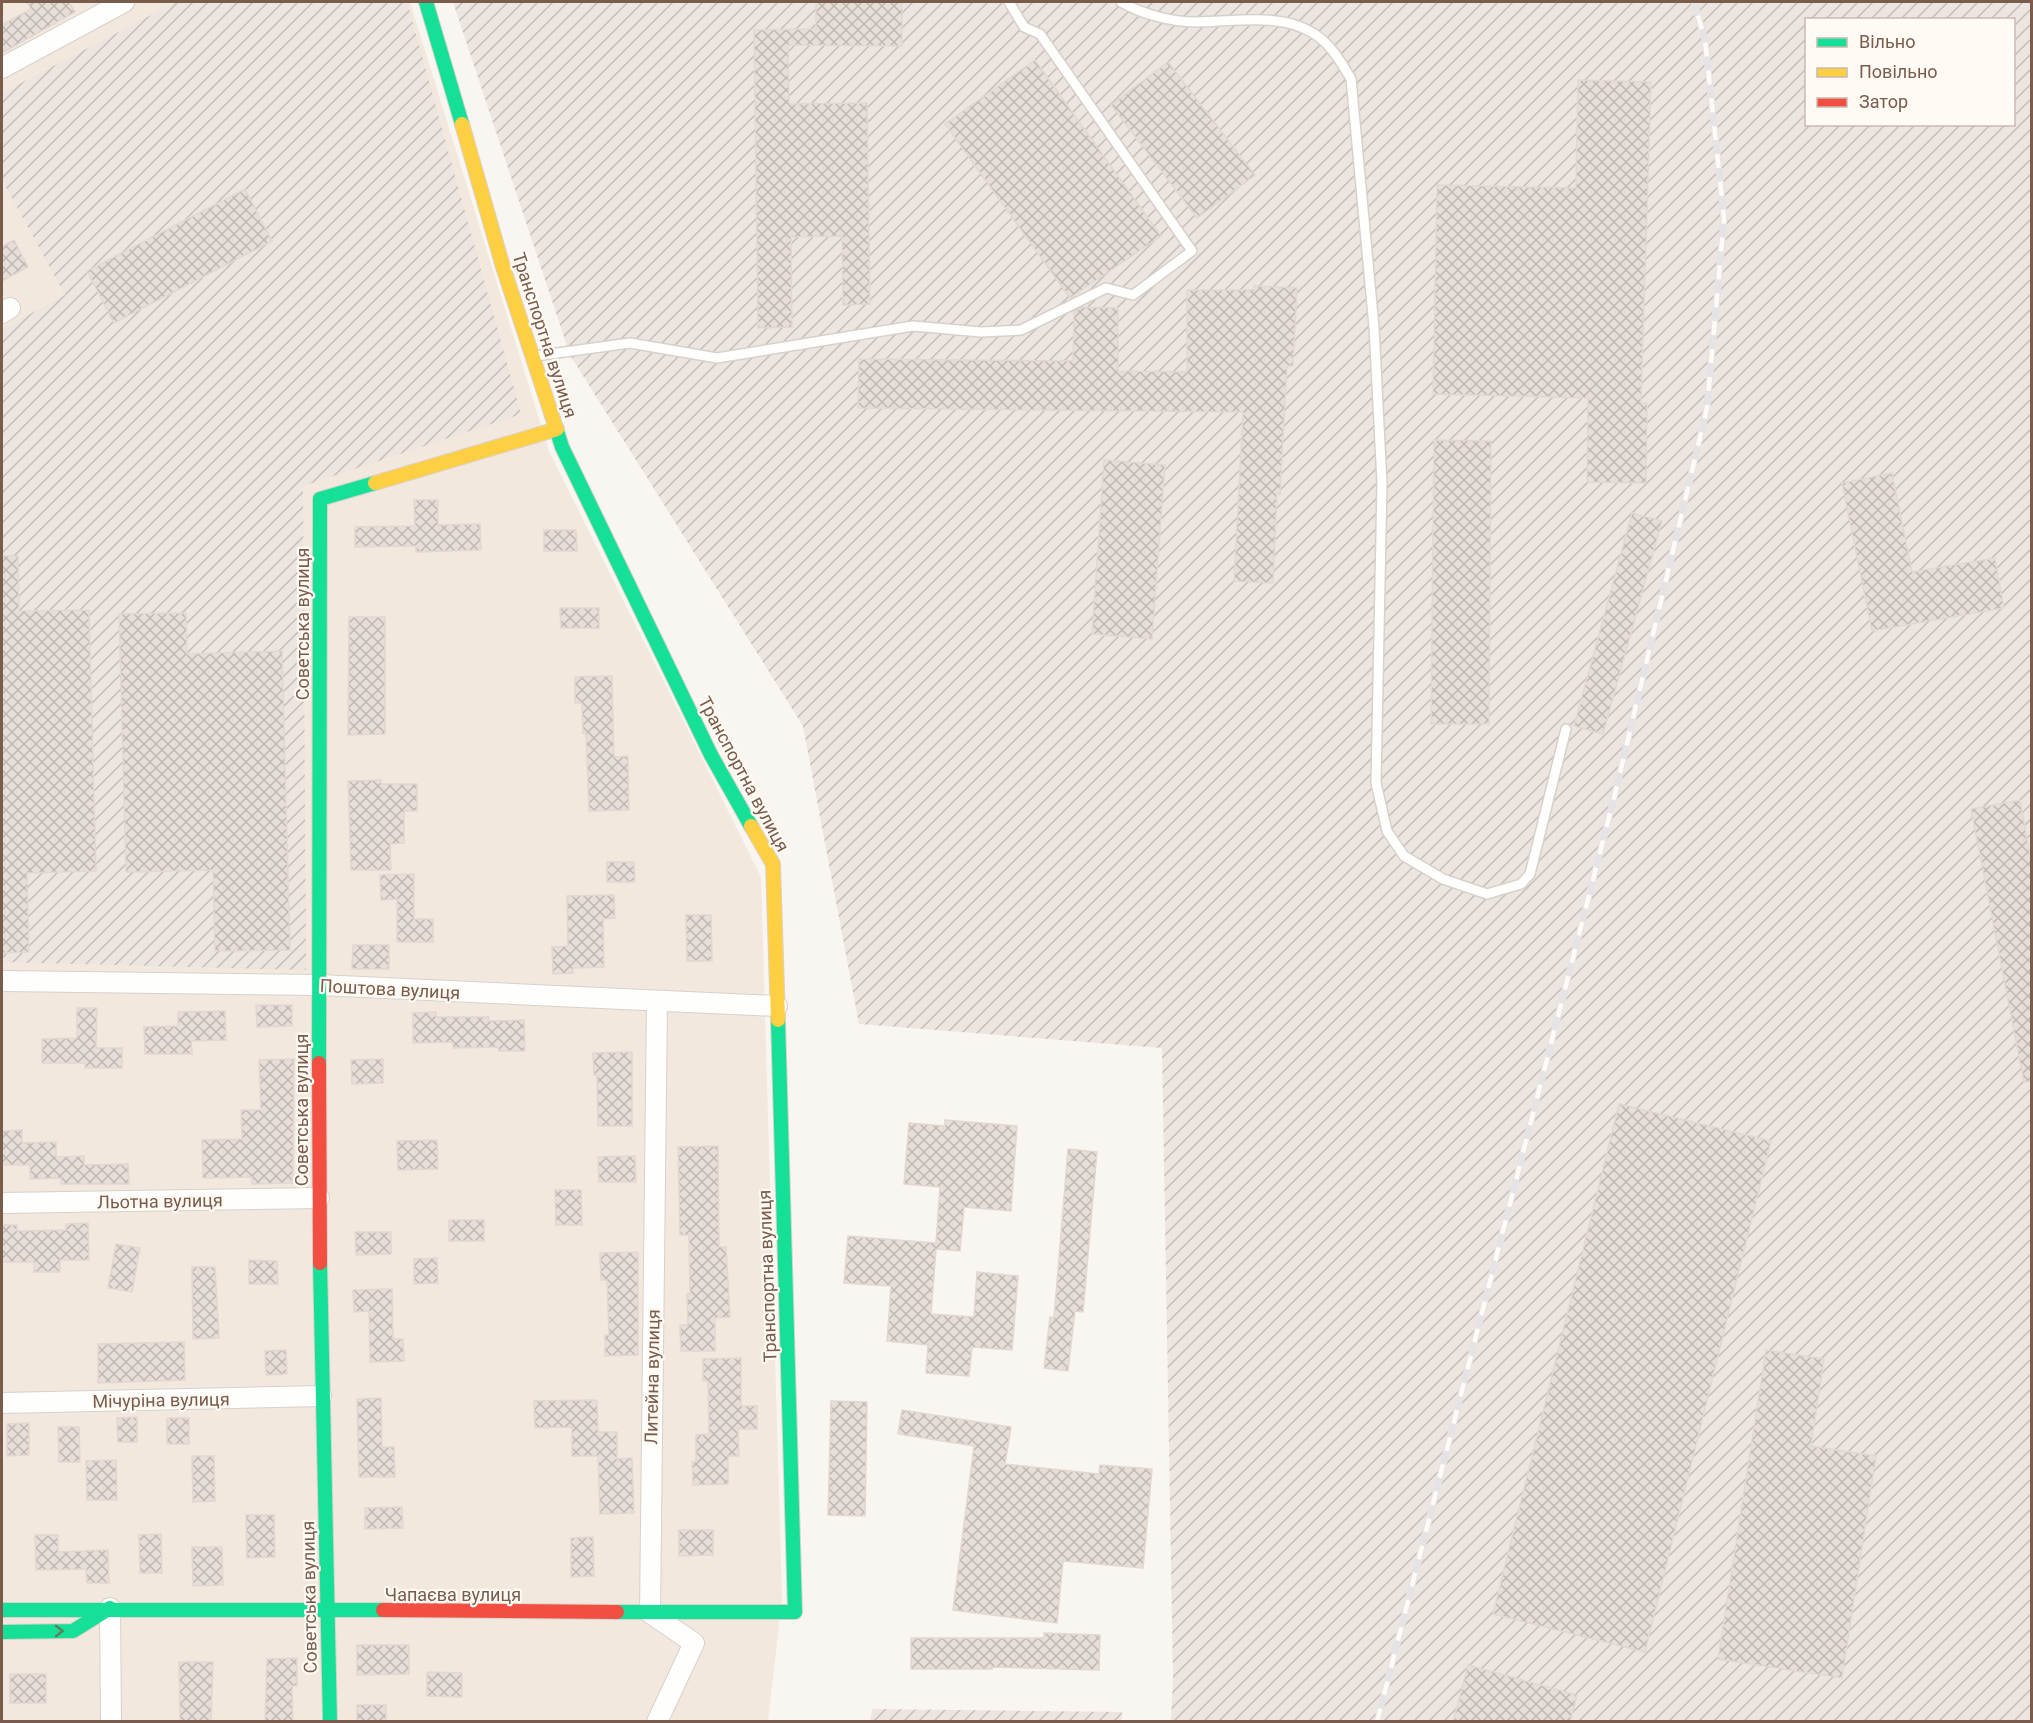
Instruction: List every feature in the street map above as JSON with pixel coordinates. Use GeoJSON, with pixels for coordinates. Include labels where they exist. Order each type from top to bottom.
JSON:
{"type":"FeatureCollection","features":[{"type":"Feature","properties":{"kind":"street"},"geometry":{"type":"LineString","coordinates":[[2,68],[124,2]]}},
{"type":"Feature","properties":{"kind":"street","name":"Транспортна вулиця"},"geometry":{"type":"LineString","coordinates":[[426,2],[503,267],[562,447],[711,755],[773,864],[795,1612]]}},
{"type":"Feature","properties":{"kind":"street","name":"Советська вулиця"},"geometry":{"type":"LineString","coordinates":[[330,1722],[321,1396],[319,1198],[320,499],[557,429]]}},
{"type":"Feature","properties":{"kind":"street","name":"Поштова вулиця"},"geometry":{"type":"LineString","coordinates":[[2,981],[319,986],[777,1006]]}},
{"type":"Feature","properties":{"kind":"street","name":"Литейна вулиця"},"geometry":{"type":"LineString","coordinates":[[650,1613],[657,1002]]}},
{"type":"Feature","properties":{"kind":"street","name":"Льотна вулиця"},"geometry":{"type":"LineString","coordinates":[[2,1203],[319,1198]]}},
{"type":"Feature","properties":{"kind":"street","name":"Мічуріна вулиця"},"geometry":{"type":"LineString","coordinates":[[2,1403],[321,1396]]}},
{"type":"Feature","properties":{"kind":"street"},"geometry":{"type":"LineString","coordinates":[[2,1632],[73,1631],[110,1608]]}},
{"type":"Feature","properties":{"kind":"street"},"geometry":{"type":"LineString","coordinates":[[110,1608],[111,1722]]}},
{"type":"Feature","properties":{"kind":"street","name":"Чапаєва вулиця"},"geometry":{"type":"LineString","coordinates":[[2,1610],[110,1608],[650,1613],[795,1612]]}},
{"type":"Feature","properties":{"kind":"street"},"geometry":{"type":"LineString","coordinates":[[650,1613],[694,1643],[657,1722]]}},
{"type":"Feature","properties":{"kind":"lane"},"geometry":{"type":"LineString","coordinates":[[533,356],[630,343],[717,358],[913,326],[981,332],[1021,330],[1106,288],[1133,296],[1192,251],[1040,34],[1024,27],[1009,2]]}},
{"type":"Feature","properties":{"kind":"lane"},"geometry":{"type":"LineString","coordinates":[[1121,2],[1157,17],[1194,22],[1239,20],[1296,25],[1315,34],[1336,54],[1351,79],[1374,327],[1381,461],[1376,783],[1387,831],[1404,856],[1443,879],[1487,894],[1521,885],[1530,874],[1566,729]]}},
{"type":"Feature","properties":{"kind":"shaded area"},"geometry":{"type":"Polygon","coordinates":[[[2,2],[410,2],[549,451],[761,877],[782,1598],[768,1721],[2,1722],[2,2]]]}},
{"type":"Feature","properties":{"kind":"shaded area"},"geometry":{"type":"Polygon","coordinates":[[[176,2],[407,2],[521,414],[303,486],[306,970],[2,962],[2,329],[65,295],[2,180],[2,93],[176,2]]]}},
{"type":"Feature","properties":{"kind":"shaded area"},"geometry":{"type":"Polygon","coordinates":[[[453,2],[2031,2],[2031,1721],[1171,1721],[1173,1677],[1162,1048],[859,1024],[803,726],[570,355],[453,2]]]}},
{"type":"Feature","properties":{"kind":"shaded area"},"geometry":{"type":"Polygon","coordinates":[[[872,1709],[1122,1712],[1121,1722],[870,1721],[872,1709]]]}},
{"type":"Feature","properties":{"kind":"building"},"geometry":{"type":"Polygon","coordinates":[[[27,2],[69,2],[75,12],[2,53],[2,25],[31,9],[27,2]]]}},
{"type":"Feature","properties":{"kind":"building"},"geometry":{"type":"Polygon","coordinates":[[[816,2],[902,2],[902,46],[788,45],[789,104],[867,103],[870,304],[843,305],[842,236],[791,237],[792,327],[758,328],[754,30],[816,29],[816,2]]]}},
{"type":"Feature","properties":{"kind":"building"},"geometry":{"type":"Polygon","coordinates":[[[1035,60],[1161,236],[1070,298],[945,124],[1035,60]]]}},
{"type":"Feature","properties":{"kind":"building"},"geometry":{"type":"Polygon","coordinates":[[[1168,62],[1255,175],[1197,218],[1111,105],[1168,62]]]}},
{"type":"Feature","properties":{"kind":"building"},"geometry":{"type":"Polygon","coordinates":[[[1578,80],[1651,82],[1641,403],[1647,403],[1646,483],[1587,482],[1588,398],[1433,394],[1437,185],[1576,188],[1578,80]]]}},
{"type":"Feature","properties":{"kind":"building"},"geometry":{"type":"Polygon","coordinates":[[[245,189],[272,241],[114,323],[87,271],[245,189]]]}},
{"type":"Feature","properties":{"kind":"building"},"geometry":{"type":"Polygon","coordinates":[[[14,240],[28,267],[2,281],[2,247],[14,240]]]}},
{"type":"Feature","properties":{"kind":"building"},"geometry":{"type":"Polygon","coordinates":[[[1254,286],[1297,288],[1293,366],[1287,366],[1280,494],[1277,493],[1273,583],[1234,581],[1243,412],[858,408],[859,359],[1073,361],[1074,311],[1082,307],[1118,308],[1118,371],[1187,372],[1187,290],[1254,290],[1254,286]]]}},
{"type":"Feature","properties":{"kind":"building"},"geometry":{"type":"Polygon","coordinates":[[[1434,440],[1491,441],[1489,724],[1431,724],[1434,440]]]}},
{"type":"Feature","properties":{"kind":"building"},"geometry":{"type":"Polygon","coordinates":[[[1104,460],[1165,465],[1152,639],[1092,634],[1104,460]]]}},
{"type":"Feature","properties":{"kind":"building"},"geometry":{"type":"Polygon","coordinates":[[[1892,473],[1912,572],[1995,558],[2004,608],[1872,631],[1842,483],[1892,473]]]}},
{"type":"Feature","properties":{"kind":"building"},"geometry":{"type":"Polygon","coordinates":[[[414,500],[438,500],[438,525],[480,524],[481,550],[416,552],[416,546],[355,547],[355,527],[415,526],[414,500]]]}},
{"type":"Feature","properties":{"kind":"building"},"geometry":{"type":"Polygon","coordinates":[[[1632,513],[1662,521],[1603,734],[1574,726],[1632,513]]]}},
{"type":"Feature","properties":{"kind":"building"},"geometry":{"type":"Polygon","coordinates":[[[544,530],[576,530],[577,551],[544,551],[544,530]]]}},
{"type":"Feature","properties":{"kind":"building"},"geometry":{"type":"Polygon","coordinates":[[[2,556],[18,556],[19,611],[89,610],[96,871],[27,873],[29,952],[2,953],[2,556]]]}},
{"type":"Feature","properties":{"kind":"building"},"geometry":{"type":"Polygon","coordinates":[[[560,608],[599,608],[599,628],[561,628],[560,608]]]}},
{"type":"Feature","properties":{"kind":"building"},"geometry":{"type":"Polygon","coordinates":[[[186,613],[187,654],[282,651],[290,950],[215,951],[213,870],[126,872],[119,614],[186,613]]]}},
{"type":"Feature","properties":{"kind":"building"},"geometry":{"type":"Polygon","coordinates":[[[349,617],[385,617],[385,734],[348,735],[349,617]]]}},
{"type":"Feature","properties":{"kind":"building"},"geometry":{"type":"Polygon","coordinates":[[[612,676],[614,757],[628,756],[629,810],[589,811],[586,732],[583,733],[582,703],[575,703],[575,677],[612,676]]]}},
{"type":"Feature","properties":{"kind":"building"},"geometry":{"type":"Polygon","coordinates":[[[381,780],[381,784],[417,784],[417,811],[404,811],[404,843],[390,844],[391,870],[351,870],[348,781],[381,780]]]}},
{"type":"Feature","properties":{"kind":"building"},"geometry":{"type":"Polygon","coordinates":[[[2020,800],[2031,861],[2031,1081],[2024,1082],[1971,809],[2020,800]]]}},
{"type":"Feature","properties":{"kind":"building"},"geometry":{"type":"Polygon","coordinates":[[[607,862],[634,862],[635,882],[607,882],[607,862]]]}},
{"type":"Feature","properties":{"kind":"building"},"geometry":{"type":"Polygon","coordinates":[[[414,874],[414,919],[433,919],[433,942],[397,942],[397,899],[381,900],[380,875],[414,874]]]}},
{"type":"Feature","properties":{"kind":"building"},"geometry":{"type":"Polygon","coordinates":[[[614,895],[615,918],[603,919],[604,967],[573,968],[573,973],[553,974],[552,947],[568,946],[567,896],[614,895]]]}},
{"type":"Feature","properties":{"kind":"building"},"geometry":{"type":"Polygon","coordinates":[[[686,915],[711,915],[712,961],[687,961],[686,915]]]}},
{"type":"Feature","properties":{"kind":"building"},"geometry":{"type":"Polygon","coordinates":[[[353,945],[389,945],[389,969],[352,969],[353,945]]]}},
{"type":"Feature","properties":{"kind":"building"},"geometry":{"type":"Polygon","coordinates":[[[256,1005],[292,1005],[292,1026],[257,1027],[256,1005]]]}},
{"type":"Feature","properties":{"kind":"building"},"geometry":{"type":"Polygon","coordinates":[[[77,1008],[97,1008],[96,1048],[122,1048],[122,1068],[85,1068],[85,1063],[42,1063],[42,1039],[77,1038],[77,1008]]]}},
{"type":"Feature","properties":{"kind":"building"},"geometry":{"type":"Polygon","coordinates":[[[225,1011],[226,1040],[191,1041],[192,1054],[145,1054],[144,1027],[178,1026],[178,1012],[225,1011]]]}},
{"type":"Feature","properties":{"kind":"building"},"geometry":{"type":"Polygon","coordinates":[[[436,1012],[436,1017],[489,1017],[489,1021],[524,1020],[525,1051],[499,1051],[498,1047],[453,1048],[453,1042],[413,1043],[413,1013],[436,1012]]]}},
{"type":"Feature","properties":{"kind":"building"},"geometry":{"type":"Polygon","coordinates":[[[632,1052],[632,1126],[598,1126],[597,1075],[594,1075],[593,1053],[632,1052]]]}},
{"type":"Feature","properties":{"kind":"building"},"geometry":{"type":"Polygon","coordinates":[[[294,1059],[293,1183],[252,1184],[252,1177],[203,1178],[202,1140],[242,1139],[241,1110],[261,1110],[259,1060],[294,1059]]]}},
{"type":"Feature","properties":{"kind":"building"},"geometry":{"type":"Polygon","coordinates":[[[383,1059],[383,1083],[352,1084],[351,1060],[383,1059]]]}},
{"type":"Feature","properties":{"kind":"building"},"geometry":{"type":"Polygon","coordinates":[[[1619,1104],[1771,1141],[1645,1652],[1493,1614],[1619,1104]]]}},
{"type":"Feature","properties":{"kind":"building"},"geometry":{"type":"Polygon","coordinates":[[[945,1120],[1017,1126],[1011,1211],[964,1207],[960,1251],[936,1249],[931,1314],[974,1317],[977,1272],[1018,1276],[1012,1350],[972,1347],[969,1376],[926,1373],[928,1345],[887,1341],[891,1286],[844,1283],[848,1236],[936,1243],[940,1187],[904,1184],[909,1123],[945,1126],[945,1120]]]}},
{"type":"Feature","properties":{"kind":"building"},"geometry":{"type":"Polygon","coordinates":[[[22,1130],[22,1143],[56,1142],[56,1157],[84,1156],[84,1165],[128,1164],[129,1184],[61,1184],[61,1178],[30,1179],[30,1165],[2,1165],[2,1131],[22,1130]]]}},
{"type":"Feature","properties":{"kind":"building"},"geometry":{"type":"Polygon","coordinates":[[[437,1140],[438,1169],[398,1170],[397,1141],[437,1140]]]}},
{"type":"Feature","properties":{"kind":"building"},"geometry":{"type":"Polygon","coordinates":[[[718,1146],[719,1247],[726,1247],[730,1317],[715,1318],[715,1351],[681,1351],[680,1325],[688,1325],[687,1294],[690,1294],[689,1235],[680,1235],[678,1147],[718,1146]]]}},
{"type":"Feature","properties":{"kind":"building"},"geometry":{"type":"Polygon","coordinates":[[[1068,1149],[1097,1152],[1083,1312],[1075,1311],[1068,1371],[1044,1368],[1050,1317],[1054,1318],[1068,1149]]]}},
{"type":"Feature","properties":{"kind":"building"},"geometry":{"type":"Polygon","coordinates":[[[635,1156],[636,1182],[599,1182],[598,1157],[635,1156]]]}},
{"type":"Feature","properties":{"kind":"building"},"geometry":{"type":"Polygon","coordinates":[[[555,1190],[581,1190],[582,1225],[556,1225],[555,1190]]]}},
{"type":"Feature","properties":{"kind":"building"},"geometry":{"type":"Polygon","coordinates":[[[449,1220],[484,1220],[484,1241],[449,1241],[449,1220]]]}},
{"type":"Feature","properties":{"kind":"building"},"geometry":{"type":"Polygon","coordinates":[[[88,1223],[89,1260],[60,1260],[60,1272],[34,1272],[34,1262],[2,1262],[2,1225],[17,1225],[17,1231],[66,1230],[66,1224],[88,1223]]]}},
{"type":"Feature","properties":{"kind":"building"},"geometry":{"type":"Polygon","coordinates":[[[355,1232],[391,1232],[391,1254],[356,1255],[355,1232]]]}},
{"type":"Feature","properties":{"kind":"building"},"geometry":{"type":"Polygon","coordinates":[[[116,1244],[140,1248],[132,1292],[108,1288],[116,1244]]]}},
{"type":"Feature","properties":{"kind":"building"},"geometry":{"type":"Polygon","coordinates":[[[638,1252],[638,1355],[605,1356],[605,1335],[609,1335],[607,1280],[601,1280],[600,1253],[638,1252]]]}},
{"type":"Feature","properties":{"kind":"building"},"geometry":{"type":"Polygon","coordinates":[[[437,1258],[438,1283],[414,1284],[414,1259],[437,1258]]]}},
{"type":"Feature","properties":{"kind":"building"},"geometry":{"type":"Polygon","coordinates":[[[249,1260],[277,1261],[278,1284],[249,1284],[249,1260]]]}},
{"type":"Feature","properties":{"kind":"building"},"geometry":{"type":"Polygon","coordinates":[[[192,1267],[215,1267],[219,1338],[193,1339],[192,1267]]]}},
{"type":"Feature","properties":{"kind":"building"},"geometry":{"type":"Polygon","coordinates":[[[392,1289],[393,1339],[403,1339],[404,1361],[370,1362],[369,1311],[354,1312],[353,1290],[392,1289]]]}},
{"type":"Feature","properties":{"kind":"building"},"geometry":{"type":"Polygon","coordinates":[[[184,1342],[185,1380],[98,1383],[98,1344],[184,1342]]]}},
{"type":"Feature","properties":{"kind":"building"},"geometry":{"type":"Polygon","coordinates":[[[286,1350],[287,1374],[266,1375],[265,1351],[286,1350]]]}},
{"type":"Feature","properties":{"kind":"building"},"geometry":{"type":"Polygon","coordinates":[[[1766,1350],[1824,1359],[1811,1446],[1876,1456],[1842,1678],[1718,1659],[1766,1350]]]}},
{"type":"Feature","properties":{"kind":"building"},"geometry":{"type":"Polygon","coordinates":[[[741,1358],[741,1406],[757,1406],[757,1429],[738,1429],[739,1456],[728,1456],[728,1484],[693,1485],[692,1462],[696,1462],[696,1435],[709,1434],[708,1381],[703,1381],[703,1359],[741,1358]]]}},
{"type":"Feature","properties":{"kind":"building"},"geometry":{"type":"Polygon","coordinates":[[[381,1398],[382,1447],[394,1447],[395,1477],[359,1477],[357,1399],[381,1398]]]}},
{"type":"Feature","properties":{"kind":"building"},"geometry":{"type":"Polygon","coordinates":[[[597,1400],[598,1432],[617,1432],[617,1459],[632,1458],[634,1513],[600,1514],[598,1456],[572,1456],[572,1427],[535,1428],[534,1401],[597,1400]]]}},
{"type":"Feature","properties":{"kind":"building"},"geometry":{"type":"Polygon","coordinates":[[[831,1401],[867,1402],[865,1516],[828,1515],[831,1401]]]}},
{"type":"Feature","properties":{"kind":"building"},"geometry":{"type":"Polygon","coordinates":[[[902,1410],[1011,1427],[1005,1464],[1099,1474],[1100,1465],[1152,1469],[1143,1568],[1063,1561],[1057,1623],[953,1610],[974,1446],[898,1434],[902,1410]]]}},
{"type":"Feature","properties":{"kind":"building"},"geometry":{"type":"Polygon","coordinates":[[[137,1417],[137,1442],[118,1442],[117,1418],[137,1417]]]}},
{"type":"Feature","properties":{"kind":"building"},"geometry":{"type":"Polygon","coordinates":[[[167,1418],[189,1418],[189,1444],[167,1444],[167,1418]]]}},
{"type":"Feature","properties":{"kind":"building"},"geometry":{"type":"Polygon","coordinates":[[[29,1423],[29,1455],[7,1456],[7,1424],[29,1423]]]}},
{"type":"Feature","properties":{"kind":"building"},"geometry":{"type":"Polygon","coordinates":[[[58,1427],[79,1427],[80,1462],[59,1462],[58,1427]]]}},
{"type":"Feature","properties":{"kind":"building"},"geometry":{"type":"Polygon","coordinates":[[[192,1456],[214,1456],[215,1501],[193,1502],[192,1456]]]}},
{"type":"Feature","properties":{"kind":"building"},"geometry":{"type":"Polygon","coordinates":[[[116,1460],[117,1500],[87,1500],[86,1461],[116,1460]]]}},
{"type":"Feature","properties":{"kind":"building"},"geometry":{"type":"Polygon","coordinates":[[[402,1507],[403,1528],[365,1529],[365,1508],[402,1507]]]}},
{"type":"Feature","properties":{"kind":"building"},"geometry":{"type":"Polygon","coordinates":[[[246,1515],[274,1515],[275,1557],[247,1558],[246,1515]]]}},
{"type":"Feature","properties":{"kind":"building"},"geometry":{"type":"Polygon","coordinates":[[[679,1530],[713,1530],[713,1555],[679,1556],[679,1530]]]}},
{"type":"Feature","properties":{"kind":"building"},"geometry":{"type":"Polygon","coordinates":[[[161,1534],[162,1573],[140,1573],[139,1535],[161,1534]]]}},
{"type":"Feature","properties":{"kind":"building"},"geometry":{"type":"Polygon","coordinates":[[[35,1535],[58,1535],[58,1552],[108,1550],[109,1583],[87,1583],[86,1569],[36,1570],[35,1535]]]}},
{"type":"Feature","properties":{"kind":"building"},"geometry":{"type":"Polygon","coordinates":[[[593,1537],[594,1576],[571,1577],[571,1538],[593,1537]]]}},
{"type":"Feature","properties":{"kind":"building"},"geometry":{"type":"Polygon","coordinates":[[[192,1547],[222,1547],[223,1585],[193,1586],[192,1547]]]}},
{"type":"Feature","properties":{"kind":"building"},"geometry":{"type":"Polygon","coordinates":[[[1044,1633],[1100,1635],[1099,1670],[992,1667],[992,1669],[911,1669],[911,1638],[1044,1638],[1044,1633]]]}},
{"type":"Feature","properties":{"kind":"building"},"geometry":{"type":"Polygon","coordinates":[[[357,1645],[409,1645],[409,1674],[357,1675],[357,1645]]]}},
{"type":"Feature","properties":{"kind":"building"},"geometry":{"type":"Polygon","coordinates":[[[297,1658],[297,1686],[292,1686],[293,1722],[265,1722],[267,1659],[297,1658]]]}},
{"type":"Feature","properties":{"kind":"building"},"geometry":{"type":"Polygon","coordinates":[[[179,1662],[213,1662],[211,1722],[180,1722],[179,1662]]]}},
{"type":"Feature","properties":{"kind":"building"},"geometry":{"type":"Polygon","coordinates":[[[1468,1665],[1577,1695],[1570,1722],[1453,1722],[1468,1665]]]}},
{"type":"Feature","properties":{"kind":"building"},"geometry":{"type":"Polygon","coordinates":[[[427,1672],[462,1673],[462,1697],[427,1696],[427,1672]]]}},
{"type":"Feature","properties":{"kind":"building"},"geometry":{"type":"Polygon","coordinates":[[[10,1674],[46,1674],[46,1703],[10,1703],[10,1674]]]}},
{"type":"Feature","properties":{"kind":"building"},"geometry":{"type":"Polygon","coordinates":[[[357,1705],[386,1705],[386,1722],[357,1722],[357,1705]]]}},
{"type":"Feature","properties":{"kind":"railway"},"geometry":{"type":"LineString","coordinates":[[1377,1722],[1614,798],[1707,408],[1724,218],[1705,40],[1694,2]]}},
{"type":"Feature","properties":{"kind":"traffic: fast"},"geometry":{"type":"LineString","coordinates":[[426,2],[462,124]]}},
{"type":"Feature","properties":{"kind":"traffic: fast"},"geometry":{"type":"LineString","coordinates":[[556,428],[562,447],[711,755],[751,826]]}},
{"type":"Feature","properties":{"kind":"traffic: fast"},"geometry":{"type":"LineString","coordinates":[[319,1063],[320,499],[375,483]]}},
{"type":"Feature","properties":{"kind":"traffic: fast"},"geometry":{"type":"LineString","coordinates":[[617,1612],[795,1612],[778,1020]]}},
{"type":"Feature","properties":{"kind":"traffic: fast"},"geometry":{"type":"LineString","coordinates":[[320,1263],[330,1722]]}},
{"type":"Feature","properties":{"kind":"traffic: fast"},"geometry":{"type":"LineString","coordinates":[[2,1632],[73,1631],[110,1608]]}},
{"type":"Feature","properties":{"kind":"traffic: fast"},"geometry":{"type":"LineString","coordinates":[[2,1610],[383,1610]]}},
{"type":"Feature","properties":{"kind":"traffic: slow"},"geometry":{"type":"LineString","coordinates":[[462,124],[503,267],[556,428]]}},
{"type":"Feature","properties":{"kind":"traffic: slow"},"geometry":{"type":"LineString","coordinates":[[375,483],[557,429]]}},
{"type":"Feature","properties":{"kind":"traffic: slow"},"geometry":{"type":"LineString","coordinates":[[751,826],[773,864],[778,1020]]}},
{"type":"Feature","properties":{"kind":"traffic: jam"},"geometry":{"type":"LineString","coordinates":[[319,1063],[320,1263]]}},
{"type":"Feature","properties":{"kind":"traffic: jam"},"geometry":{"type":"LineString","coordinates":[[383,1610],[617,1612]]}}]}
